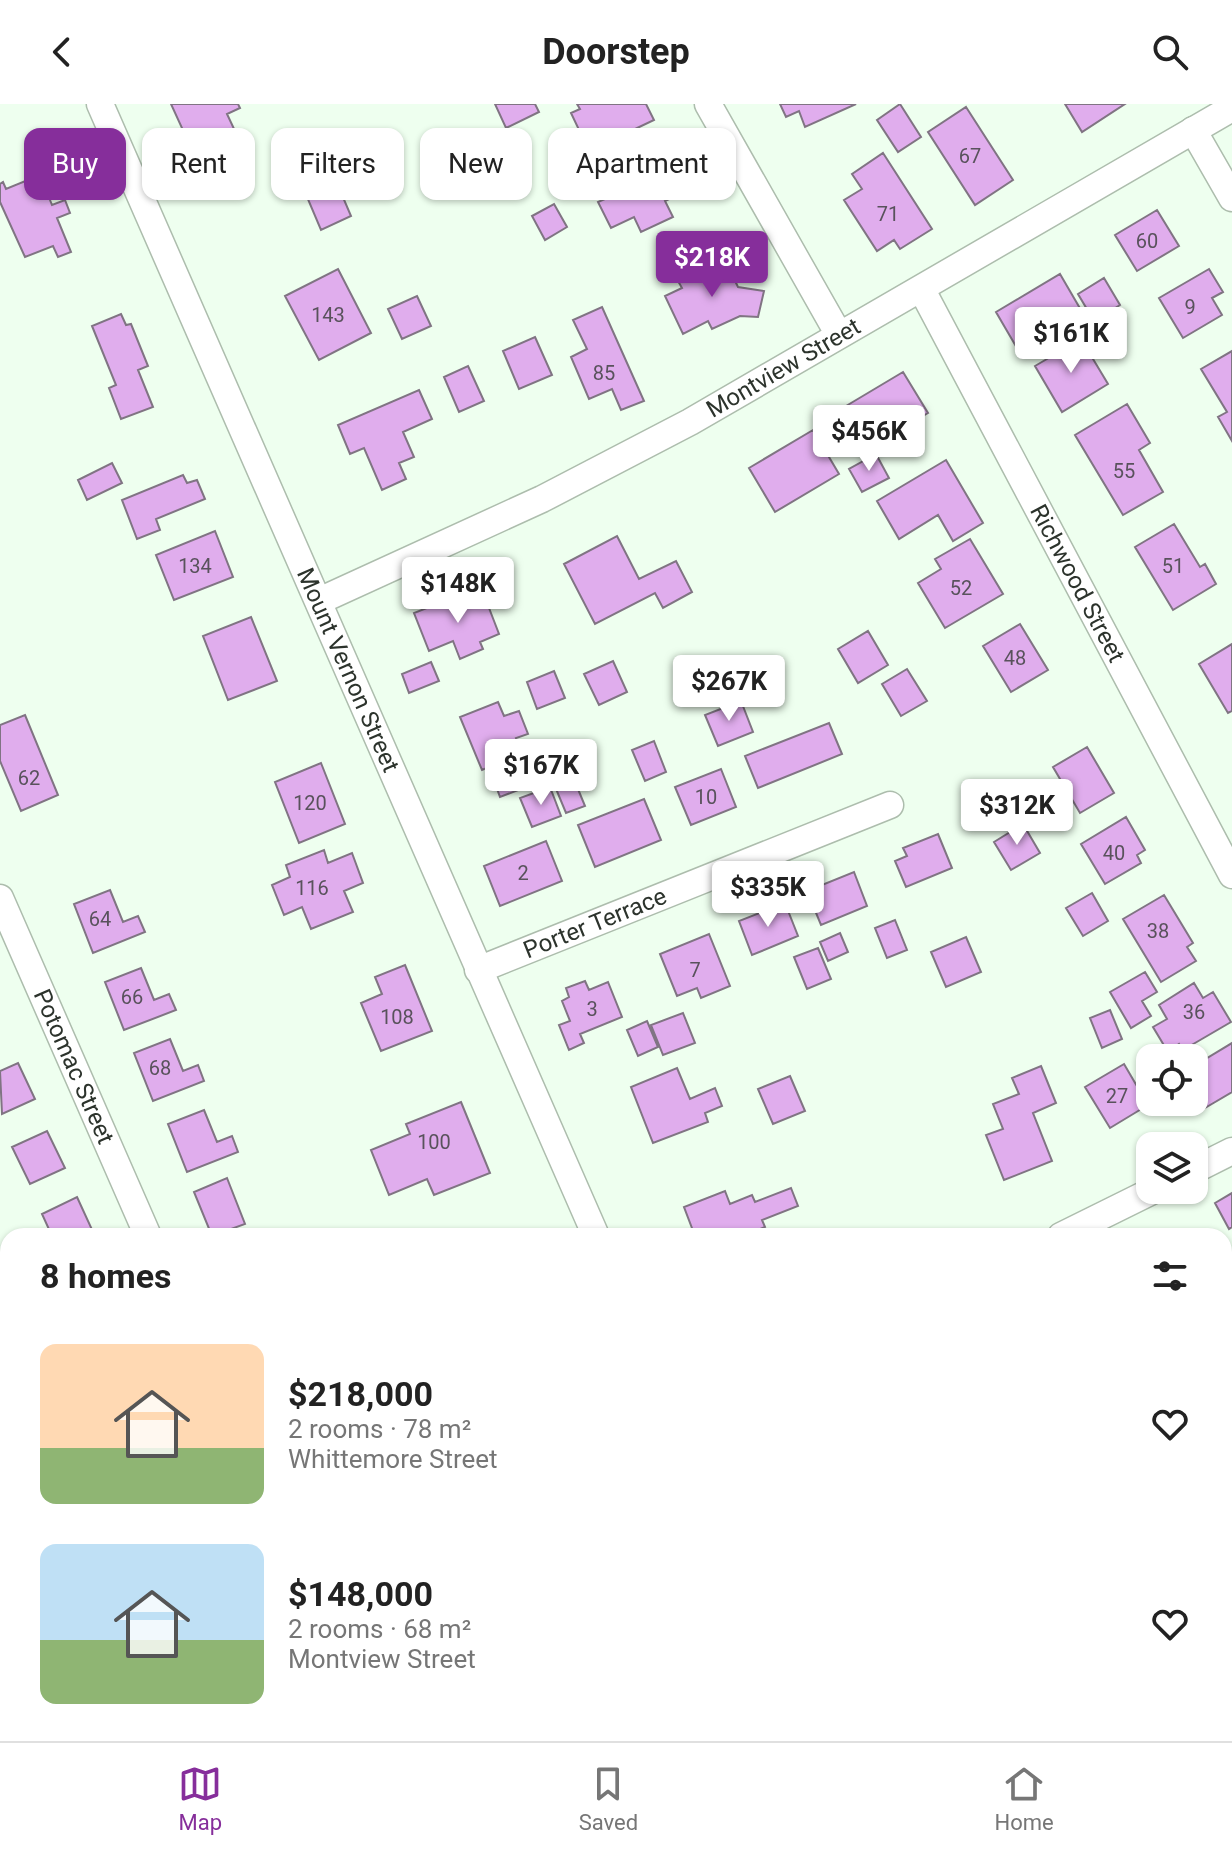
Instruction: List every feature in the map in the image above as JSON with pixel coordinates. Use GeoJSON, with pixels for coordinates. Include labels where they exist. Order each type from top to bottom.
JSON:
{"type":"FeatureCollection","features":[{"type":"Feature","properties":{"kind":"street","name":"Mount Vernon Street"},"geometry":{"type":"LineString","coordinates":[[100,104],[592,1228]]}},
{"type":"Feature","properties":{"kind":"street"},"geometry":{"type":"LineString","coordinates":[[708,104],[839,335]]}},
{"type":"Feature","properties":{"kind":"street","name":"Montview Street"},"geometry":{"type":"LineString","coordinates":[[319,601],[542,499],[690,422],[922,290],[1225,109]]}},
{"type":"Feature","properties":{"kind":"street"},"geometry":{"type":"LineString","coordinates":[[1193,130],[1232,198]]}},
{"type":"Feature","properties":{"kind":"street","name":"Richwood Street"},"geometry":{"type":"LineString","coordinates":[[922,290],[1232,875]]}},
{"type":"Feature","properties":{"kind":"street","name":"Porter Terrace"},"geometry":{"type":"LineString","coordinates":[[478,970],[890,805]]}},
{"type":"Feature","properties":{"kind":"street","name":"Potomac Street"},"geometry":{"type":"LineString","coordinates":[[0,898],[144,1228]]}},
{"type":"Feature","properties":{"kind":"street"},"geometry":{"type":"LineString","coordinates":[[1208,1163],[1232,1151]]}},
{"type":"Feature","properties":{"kind":"street"},"geometry":{"type":"LineString","coordinates":[[1077,1228],[1136,1199]]}},
{"type":"Feature","properties":{"kind":"building"},"geometry":{"type":"Polygon","coordinates":[[[171,104],[238,104],[240,108],[227,114],[234,128],[182,128],[171,104]]]}},
{"type":"Feature","properties":{"kind":"building"},"geometry":{"type":"Polygon","coordinates":[[[495,104],[535,104],[539,112],[506,128],[495,104]]]}},
{"type":"Feature","properties":{"kind":"building"},"geometry":{"type":"Polygon","coordinates":[[[577,104],[646,104],[654,120],[637,128],[578,128],[571,113],[580,109],[577,104]]]}},
{"type":"Feature","properties":{"kind":"building"},"geometry":{"type":"Polygon","coordinates":[[[780,104],[856,104],[805,127],[799,111],[786,117],[780,104]]]}},
{"type":"Feature","properties":{"kind":"building"},"geometry":{"type":"Polygon","coordinates":[[[900,104],[921,137],[898,152],[877,120],[900,104]]]}},
{"type":"Feature","properties":{"kind":"building"},"geometry":{"type":"Polygon","coordinates":[[[1065,104],[1125,104],[1082,132],[1065,104]]]}},
{"type":"Feature","properties":{"kind":"building"},"geometry":{"type":"Polygon","coordinates":[[[966,107],[1013,180],[975,205],[928,132],[966,107]]]}},
{"type":"Feature","properties":{"kind":"building"},"geometry":{"type":"Polygon","coordinates":[[[883,153],[932,229],[900,249],[894,240],[877,251],[844,200],[862,189],[852,174],[883,153]]]}},
{"type":"Feature","properties":{"kind":"building"},"geometry":{"type":"Polygon","coordinates":[[[3,182],[6,189],[24,182],[24,200],[50,200],[52,205],[65,200],[70,213],[57,218],[71,252],[58,257],[53,246],[25,257],[0,202],[0,184],[3,182]]]}},
{"type":"Feature","properties":{"kind":"building"},"geometry":{"type":"Polygon","coordinates":[[[308,200],[344,200],[351,216],[321,230],[308,200]]]}},
{"type":"Feature","properties":{"kind":"building"},"geometry":{"type":"Polygon","coordinates":[[[667,200],[673,217],[641,232],[634,217],[611,228],[598,202],[667,200]]]}},
{"type":"Feature","properties":{"kind":"building"},"geometry":{"type":"Polygon","coordinates":[[[554,204],[567,227],[545,240],[532,216],[554,204]]]}},
{"type":"Feature","properties":{"kind":"building"},"geometry":{"type":"Polygon","coordinates":[[[1157,210],[1179,246],[1137,271],[1115,235],[1157,210]]]}},
{"type":"Feature","properties":{"kind":"building"},"geometry":{"type":"Polygon","coordinates":[[[718,263],[721,270],[728,266],[738,287],[764,291],[758,317],[740,316],[712,329],[708,321],[683,334],[665,296],[682,288],[678,281],[718,263]]]}},
{"type":"Feature","properties":{"kind":"building"},"geometry":{"type":"Polygon","coordinates":[[[338,269],[371,333],[319,360],[285,296],[338,269]]]}},
{"type":"Feature","properties":{"kind":"building"},"geometry":{"type":"Polygon","coordinates":[[[1209,269],[1223,292],[1212,298],[1222,315],[1183,338],[1159,298],[1209,269]]]}},
{"type":"Feature","properties":{"kind":"building"},"geometry":{"type":"Polygon","coordinates":[[[1060,274],[1085,317],[1021,355],[996,312],[1060,274]]]}},
{"type":"Feature","properties":{"kind":"building"},"geometry":{"type":"Polygon","coordinates":[[[1104,278],[1120,305],[1094,321],[1078,294],[1104,278]]]}},
{"type":"Feature","properties":{"kind":"building"},"geometry":{"type":"Polygon","coordinates":[[[417,296],[431,326],[402,339],[388,309],[417,296]]]}},
{"type":"Feature","properties":{"kind":"building"},"geometry":{"type":"Polygon","coordinates":[[[602,307],[644,401],[621,410],[612,389],[589,399],[571,357],[587,349],[573,320],[602,307]]]}},
{"type":"Feature","properties":{"kind":"building"},"geometry":{"type":"Polygon","coordinates":[[[121,314],[126,325],[131,324],[148,366],[138,370],[153,407],[121,419],[109,388],[116,385],[92,326],[121,314]]]}},
{"type":"Feature","properties":{"kind":"building"},"geometry":{"type":"Polygon","coordinates":[[[535,337],[552,375],[519,389],[503,351],[535,337]]]}},
{"type":"Feature","properties":{"kind":"building"},"geometry":{"type":"Polygon","coordinates":[[[1081,339],[1108,384],[1062,412],[1035,366],[1081,339]]]}},
{"type":"Feature","properties":{"kind":"building"},"geometry":{"type":"Polygon","coordinates":[[[1232,351],[1232,441],[1218,417],[1227,412],[1201,369],[1232,351]]]}},
{"type":"Feature","properties":{"kind":"building"},"geometry":{"type":"Polygon","coordinates":[[[468,366],[484,401],[459,412],[444,377],[468,366]]]}},
{"type":"Feature","properties":{"kind":"building"},"geometry":{"type":"Polygon","coordinates":[[[903,372],[928,413],[861,453],[836,412],[903,372]]]}},
{"type":"Feature","properties":{"kind":"building"},"geometry":{"type":"Polygon","coordinates":[[[419,390],[432,419],[403,432],[414,457],[399,463],[406,479],[382,490],[364,448],[350,454],[338,425],[419,390]]]}},
{"type":"Feature","properties":{"kind":"building"},"geometry":{"type":"Polygon","coordinates":[[[1127,404],[1150,443],[1139,450],[1163,492],[1123,515],[1075,435],[1127,404]]]}},
{"type":"Feature","properties":{"kind":"building"},"geometry":{"type":"Polygon","coordinates":[[[813,430],[839,474],[775,512],[749,468],[813,430]]]}},
{"type":"Feature","properties":{"kind":"building"},"geometry":{"type":"Polygon","coordinates":[[[876,454],[889,478],[862,492],[849,469],[876,454]]]}},
{"type":"Feature","properties":{"kind":"building"},"geometry":{"type":"Polygon","coordinates":[[[946,460],[983,523],[953,541],[938,515],[899,539],[877,501],[946,460]]]}},
{"type":"Feature","properties":{"kind":"building"},"geometry":{"type":"Polygon","coordinates":[[[112,463],[122,483],[87,500],[78,480],[112,463]]]}},
{"type":"Feature","properties":{"kind":"building"},"geometry":{"type":"Polygon","coordinates":[[[183,475],[187,483],[197,480],[205,499],[156,519],[160,530],[137,539],[122,500],[183,475]]]}},
{"type":"Feature","properties":{"kind":"building"},"geometry":{"type":"Polygon","coordinates":[[[1174,524],[1200,567],[1205,564],[1216,584],[1173,610],[1135,547],[1174,524]]]}},
{"type":"Feature","properties":{"kind":"building"},"geometry":{"type":"Polygon","coordinates":[[[215,531],[233,577],[174,600],[156,555],[215,531]]]}},
{"type":"Feature","properties":{"kind":"building"},"geometry":{"type":"Polygon","coordinates":[[[617,536],[639,579],[676,561],[692,592],[663,608],[655,593],[595,624],[564,564],[617,536]]]}},
{"type":"Feature","properties":{"kind":"building"},"geometry":{"type":"Polygon","coordinates":[[[970,539],[1003,594],[945,628],[918,583],[941,569],[935,559],[970,539]]]}},
{"type":"Feature","properties":{"kind":"building"},"geometry":{"type":"Polygon","coordinates":[[[484,595],[499,634],[480,642],[483,649],[460,659],[453,641],[429,651],[414,613],[457,596],[461,604],[484,595]]]}},
{"type":"Feature","properties":{"kind":"building"},"geometry":{"type":"Polygon","coordinates":[[[251,617],[277,681],[228,700],[203,636],[251,617]]]}},
{"type":"Feature","properties":{"kind":"building"},"geometry":{"type":"Polygon","coordinates":[[[1020,624],[1048,670],[1011,692],[983,646],[1020,624]]]}},
{"type":"Feature","properties":{"kind":"building"},"geometry":{"type":"Polygon","coordinates":[[[868,631],[888,665],[858,683],[838,649],[868,631]]]}},
{"type":"Feature","properties":{"kind":"building"},"geometry":{"type":"Polygon","coordinates":[[[1232,644],[1232,711],[1228,713],[1199,664],[1232,644]]]}},
{"type":"Feature","properties":{"kind":"building"},"geometry":{"type":"Polygon","coordinates":[[[613,661],[627,692],[599,705],[584,674],[613,661]]]}},
{"type":"Feature","properties":{"kind":"building"},"geometry":{"type":"Polygon","coordinates":[[[431,662],[439,681],[409,693],[402,674],[431,662]]]}},
{"type":"Feature","properties":{"kind":"building"},"geometry":{"type":"Polygon","coordinates":[[[907,669],[927,701],[901,716],[882,684],[907,669]]]}},
{"type":"Feature","properties":{"kind":"building"},"geometry":{"type":"Polygon","coordinates":[[[554,671],[565,698],[537,709],[527,682],[554,671]]]}},
{"type":"Feature","properties":{"kind":"building"},"geometry":{"type":"Polygon","coordinates":[[[741,701],[753,732],[718,746],[705,715],[741,701]]]}},
{"type":"Feature","properties":{"kind":"building"},"geometry":{"type":"Polygon","coordinates":[[[498,702],[504,716],[519,711],[528,734],[516,738],[523,755],[509,760],[521,789],[500,797],[489,767],[482,770],[460,717],[498,702]]]}},
{"type":"Feature","properties":{"kind":"building"},"geometry":{"type":"Polygon","coordinates":[[[25,715],[58,795],[21,811],[0,761],[0,725],[25,715]]]}},
{"type":"Feature","properties":{"kind":"building"},"geometry":{"type":"Polygon","coordinates":[[[829,723],[842,754],[758,788],[745,756],[829,723]]]}},
{"type":"Feature","properties":{"kind":"building"},"geometry":{"type":"Polygon","coordinates":[[[654,741],[666,772],[645,781],[632,750],[654,741]]]}},
{"type":"Feature","properties":{"kind":"building"},"geometry":{"type":"Polygon","coordinates":[[[1087,747],[1114,793],[1080,813],[1053,767],[1087,747]]]}},
{"type":"Feature","properties":{"kind":"building"},"geometry":{"type":"Polygon","coordinates":[[[321,763],[345,824],[299,843],[275,782],[321,763]]]}},
{"type":"Feature","properties":{"kind":"building"},"geometry":{"type":"Polygon","coordinates":[[[721,769],[736,807],[691,825],[675,787],[721,769]]]}},
{"type":"Feature","properties":{"kind":"building"},"geometry":{"type":"Polygon","coordinates":[[[573,777],[585,806],[566,813],[554,784],[573,777]]]}},
{"type":"Feature","properties":{"kind":"building"},"geometry":{"type":"Polygon","coordinates":[[[550,787],[561,816],[532,827],[520,798],[550,787]]]}},
{"type":"Feature","properties":{"kind":"building"},"geometry":{"type":"Polygon","coordinates":[[[644,799],[661,840],[595,867],[578,825],[644,799]]]}},
{"type":"Feature","properties":{"kind":"building"},"geometry":{"type":"Polygon","coordinates":[[[1126,817],[1145,850],[1137,855],[1141,863],[1105,884],[1081,844],[1126,817]]]}},
{"type":"Feature","properties":{"kind":"building"},"geometry":{"type":"Polygon","coordinates":[[[1023,824],[1040,853],[1011,870],[994,842],[1023,824]]]}},
{"type":"Feature","properties":{"kind":"building"},"geometry":{"type":"Polygon","coordinates":[[[938,834],[952,868],[906,887],[895,861],[907,856],[903,848],[938,834]]]}},
{"type":"Feature","properties":{"kind":"building"},"geometry":{"type":"Polygon","coordinates":[[[546,841],[562,881],[500,906],[484,866],[546,841]]]}},
{"type":"Feature","properties":{"kind":"building"},"geometry":{"type":"Polygon","coordinates":[[[324,850],[328,863],[352,853],[363,883],[344,891],[353,912],[311,929],[302,907],[284,915],[272,885],[290,877],[286,865],[324,850]]]}},
{"type":"Feature","properties":{"kind":"building"},"geometry":{"type":"Polygon","coordinates":[[[854,872],[867,906],[821,925],[807,891],[854,872]]]}},
{"type":"Feature","properties":{"kind":"building"},"geometry":{"type":"Polygon","coordinates":[[[110,890],[123,922],[138,916],[145,932],[93,953],[74,904],[110,890]]]}},
{"type":"Feature","properties":{"kind":"building"},"geometry":{"type":"Polygon","coordinates":[[[1092,893],[1108,921],[1083,936],[1066,908],[1092,893]]]}},
{"type":"Feature","properties":{"kind":"building"},"geometry":{"type":"Polygon","coordinates":[[[1164,895],[1193,943],[1187,947],[1196,961],[1161,982],[1123,919],[1164,895]]]}},
{"type":"Feature","properties":{"kind":"building"},"geometry":{"type":"Polygon","coordinates":[[[785,903],[798,936],[752,955],[739,921],[785,903]]]}},
{"type":"Feature","properties":{"kind":"building"},"geometry":{"type":"Polygon","coordinates":[[[895,920],[907,950],[887,958],[875,928],[895,920]]]}},
{"type":"Feature","properties":{"kind":"building"},"geometry":{"type":"Polygon","coordinates":[[[840,933],[848,952],[828,961],[820,942],[840,933]]]}},
{"type":"Feature","properties":{"kind":"building"},"geometry":{"type":"Polygon","coordinates":[[[709,934],[730,986],[701,998],[697,988],[677,996],[660,954],[709,934]]]}},
{"type":"Feature","properties":{"kind":"building"},"geometry":{"type":"Polygon","coordinates":[[[966,937],[981,972],[946,987],[931,952],[966,937]]]}},
{"type":"Feature","properties":{"kind":"building"},"geometry":{"type":"Polygon","coordinates":[[[818,948],[831,979],[807,989],[794,957],[818,948]]]}},
{"type":"Feature","properties":{"kind":"building"},"geometry":{"type":"Polygon","coordinates":[[[405,965],[432,1031],[381,1051],[361,1003],[382,994],[375,977],[405,965]]]}},
{"type":"Feature","properties":{"kind":"building"},"geometry":{"type":"Polygon","coordinates":[[[141,968],[154,1000],[169,994],[176,1010],[124,1030],[105,982],[141,968]]]}},
{"type":"Feature","properties":{"kind":"building"},"geometry":{"type":"Polygon","coordinates":[[[1145,972],[1157,992],[1142,1001],[1151,1016],[1131,1028],[1110,992],[1145,972]]]}},
{"type":"Feature","properties":{"kind":"building"},"geometry":{"type":"Polygon","coordinates":[[[585,981],[589,990],[608,982],[622,1017],[580,1034],[584,1043],[569,1050],[559,1025],[570,1021],[562,1001],[569,997],[566,988],[585,981]]]}},
{"type":"Feature","properties":{"kind":"building"},"geometry":{"type":"Polygon","coordinates":[[[1194,983],[1203,998],[1213,992],[1231,1022],[1193,1044],[1163,1044],[1153,1027],[1167,1019],[1159,1005],[1194,983]]]}},
{"type":"Feature","properties":{"kind":"building"},"geometry":{"type":"Polygon","coordinates":[[[1110,1010],[1122,1039],[1102,1048],[1090,1018],[1110,1010]]]}},
{"type":"Feature","properties":{"kind":"building"},"geometry":{"type":"Polygon","coordinates":[[[683,1013],[695,1043],[663,1055],[651,1025],[683,1013]]]}},
{"type":"Feature","properties":{"kind":"building"},"geometry":{"type":"Polygon","coordinates":[[[647,1021],[658,1047],[638,1056],[627,1030],[647,1021]]]}},
{"type":"Feature","properties":{"kind":"building"},"geometry":{"type":"Polygon","coordinates":[[[170,1039],[183,1071],[198,1065],[204,1081],[153,1101],[134,1053],[170,1039]]]}},
{"type":"Feature","properties":{"kind":"building"},"geometry":{"type":"Polygon","coordinates":[[[1232,1043],[1232,1092],[1208,1106],[1208,1058],[1232,1043]]]}},
{"type":"Feature","properties":{"kind":"building"},"geometry":{"type":"Polygon","coordinates":[[[18,1063],[35,1099],[2,1114],[0,1071],[18,1063]]]}},
{"type":"Feature","properties":{"kind":"building"},"geometry":{"type":"Polygon","coordinates":[[[1124,1064],[1136,1084],[1136,1112],[1110,1128],[1085,1087],[1124,1064]]]}},
{"type":"Feature","properties":{"kind":"building"},"geometry":{"type":"Polygon","coordinates":[[[1041,1066],[1056,1103],[1033,1113],[1052,1161],[1004,1180],[986,1135],[1003,1129],[993,1104],[1019,1094],[1012,1078],[1041,1066]]]}},
{"type":"Feature","properties":{"kind":"building"},"geometry":{"type":"Polygon","coordinates":[[[677,1068],[690,1099],[715,1088],[722,1106],[705,1113],[708,1122],[653,1143],[631,1087],[677,1068]]]}},
{"type":"Feature","properties":{"kind":"building"},"geometry":{"type":"Polygon","coordinates":[[[790,1076],[805,1111],[773,1124],[758,1089],[790,1076]]]}},
{"type":"Feature","properties":{"kind":"building"},"geometry":{"type":"Polygon","coordinates":[[[461,1102],[490,1173],[434,1195],[427,1179],[389,1195],[371,1150],[410,1134],[406,1124],[461,1102]]]}},
{"type":"Feature","properties":{"kind":"building"},"geometry":{"type":"Polygon","coordinates":[[[204,1110],[217,1142],[232,1136],[238,1152],[187,1172],[168,1124],[204,1110]]]}},
{"type":"Feature","properties":{"kind":"building"},"geometry":{"type":"Polygon","coordinates":[[[47,1131],[65,1168],[30,1184],[12,1147],[47,1131]]]}},
{"type":"Feature","properties":{"kind":"building"},"geometry":{"type":"Polygon","coordinates":[[[227,1178],[245,1224],[234,1228],[209,1228],[194,1192],[227,1178]]]}},
{"type":"Feature","properties":{"kind":"building"},"geometry":{"type":"Polygon","coordinates":[[[791,1188],[798,1206],[762,1220],[765,1227],[763,1228],[692,1228],[684,1207],[725,1191],[730,1204],[752,1195],[755,1202],[791,1188]]]}},
{"type":"Feature","properties":{"kind":"building"},"geometry":{"type":"Polygon","coordinates":[[[1232,1193],[1230,1228],[1228,1228],[1215,1203],[1232,1193]]]}},
{"type":"Feature","properties":{"kind":"building"},"geometry":{"type":"Polygon","coordinates":[[[77,1197],[91,1228],[48,1228],[42,1214],[77,1197]]]}}]}
